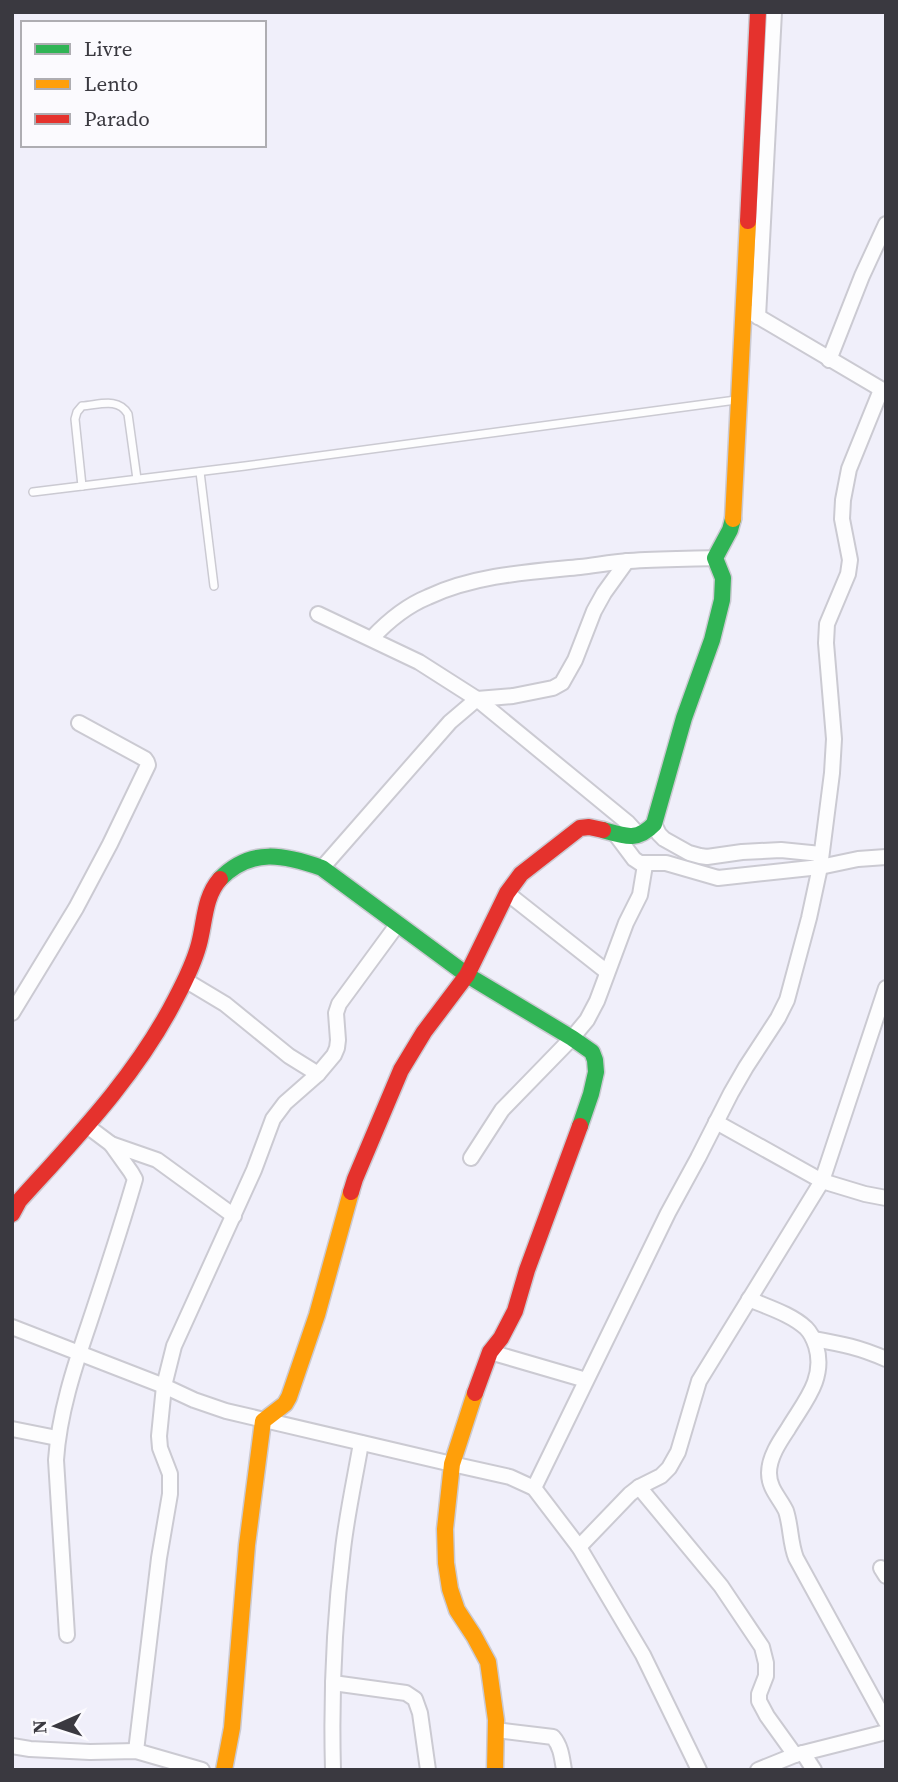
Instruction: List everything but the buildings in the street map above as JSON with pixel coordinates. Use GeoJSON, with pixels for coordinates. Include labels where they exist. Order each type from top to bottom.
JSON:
{"type":"FeatureCollection","features":[{"type":"Feature","properties":{"kind":"street"},"geometry":{"type":"LineString","coordinates":[[752,313],[758,12]]}},
{"type":"Feature","properties":{"kind":"street"},"geometry":{"type":"LineString","coordinates":[[224,1770],[232,1728],[247,1545],[263,1421],[285,1404],[289,1397],[317,1315],[355,1179],[401,1070],[424,1032],[467,975],[507,893],[521,874],[580,828],[587,826],[616,835],[639,835],[654,824],[681,727],[712,640],[722,600],[723,578],[715,558],[730,530],[733,518],[740,400],[752,313],[774,12]]}},
{"type":"Feature","properties":{"kind":"street"},"geometry":{"type":"LineString","coordinates":[[829,360],[886,224]]}},
{"type":"Feature","properties":{"kind":"street"},"geometry":{"type":"LineString","coordinates":[[534,1489],[716,1122],[746,1067],[788,1000],[821,860],[834,739],[826,662],[827,624],[848,574],[850,560],[842,519],[843,500],[849,470],[883,391],[752,313]]}},
{"type":"Feature","properties":{"kind":"street"},"geometry":{"type":"LineString","coordinates":[[372,638],[386,623],[426,597],[471,582],[519,573],[627,561],[715,558]]}},
{"type":"Feature","properties":{"kind":"street"},"geometry":{"type":"LineString","coordinates":[[323,868],[450,722],[477,698],[513,696],[553,688],[562,683],[575,660],[594,611],[627,561]]}},
{"type":"Feature","properties":{"kind":"street"},"geometry":{"type":"LineString","coordinates":[[318,614],[431,668],[477,698],[639,835]]}},
{"type":"Feature","properties":{"kind":"street"},"geometry":{"type":"LineString","coordinates":[[12,1013],[76,908],[148,765],[145,759],[79,723]]}},
{"type":"Feature","properties":{"kind":"street"},"geometry":{"type":"LineString","coordinates":[[654,824],[664,839],[700,856],[781,849],[821,860]]}},
{"type":"Feature","properties":{"kind":"street"},"geometry":{"type":"LineString","coordinates":[[616,835],[640,863],[666,863],[718,878],[821,860],[886,857]]}},
{"type":"Feature","properties":{"kind":"street"},"geometry":{"type":"LineString","coordinates":[[12,1213],[19,1201],[87,1126],[141,1056],[175,1001],[199,945],[213,887],[228,870],[258,857],[294,858],[323,868],[467,975],[592,1052],[596,1072],[571,1154],[527,1270],[515,1311],[501,1338],[490,1352],[452,1464],[445,1529],[446,1563],[457,1610],[488,1662],[496,1730],[495,1770]]}},
{"type":"Feature","properties":{"kind":"street"},"geometry":{"type":"LineString","coordinates":[[471,1158],[502,1110],[587,1020],[640,895],[645,865]]}},
{"type":"Feature","properties":{"kind":"street"},"geometry":{"type":"LineString","coordinates":[[507,893],[607,972]]}},
{"type":"Feature","properties":{"kind":"street"},"geometry":{"type":"LineString","coordinates":[[136,1751],[159,1558],[170,1494],[170,1474],[160,1448],[159,1436],[164,1386],[174,1346],[234,1216],[273,1119],[285,1103],[318,1074],[334,1055],[337,1048],[336,1013],[340,1003],[397,925]]}},
{"type":"Feature","properties":{"kind":"street"},"geometry":{"type":"LineString","coordinates":[[185,981],[225,1004],[289,1056],[318,1074]]}},
{"type":"Feature","properties":{"kind":"street"},"geometry":{"type":"LineString","coordinates":[[579,1547],[630,1494],[661,1476],[678,1452],[699,1381],[822,1181],[886,988]]}},
{"type":"Feature","properties":{"kind":"street"},"geometry":{"type":"LineString","coordinates":[[716,1122],[822,1181],[886,1198]]}},
{"type":"Feature","properties":{"kind":"street"},"geometry":{"type":"LineString","coordinates":[[67,1635],[56,1460],[57,1438],[79,1352],[135,1179],[111,1144],[87,1126]]}},
{"type":"Feature","properties":{"kind":"street"},"geometry":{"type":"LineString","coordinates":[[111,1144],[157,1160],[234,1216]]}},
{"type":"Feature","properties":{"kind":"street"},"geometry":{"type":"LineString","coordinates":[[749,1299],[794,1319],[807,1329],[819,1354],[819,1373],[814,1385],[771,1459],[770,1483],[785,1509],[796,1558],[886,1722]]}},
{"type":"Feature","properties":{"kind":"street"},"geometry":{"type":"LineString","coordinates":[[12,1327],[205,1404],[263,1421],[510,1477],[534,1489],[579,1547],[643,1655],[699,1770]]}},
{"type":"Feature","properties":{"kind":"street"},"geometry":{"type":"LineString","coordinates":[[814,1339],[857,1347],[886,1359]]}},
{"type":"Feature","properties":{"kind":"street"},"geometry":{"type":"LineString","coordinates":[[490,1352],[586,1380]]}},
{"type":"Feature","properties":{"kind":"street"},"geometry":{"type":"LineString","coordinates":[[12,1429],[57,1438]]}},
{"type":"Feature","properties":{"kind":"street"},"geometry":{"type":"LineString","coordinates":[[333,1770],[333,1683],[337,1614],[343,1548],[361,1443]]}},
{"type":"Feature","properties":{"kind":"street"},"geometry":{"type":"LineString","coordinates":[[639,1487],[721,1586],[762,1647],[766,1676],[759,1701],[766,1716],[814,1770]]}},
{"type":"Feature","properties":{"kind":"street"},"geometry":{"type":"LineString","coordinates":[[333,1683],[406,1693],[415,1699],[420,1713],[428,1770]]}},
{"type":"Feature","properties":{"kind":"street"},"geometry":{"type":"LineString","coordinates":[[496,1730],[552,1737],[557,1741],[564,1770]]}},
{"type":"Feature","properties":{"kind":"street"},"geometry":{"type":"LineString","coordinates":[[758,1770],[799,1754],[886,1732]]}},
{"type":"Feature","properties":{"kind":"street"},"geometry":{"type":"LineString","coordinates":[[12,1746],[90,1752],[136,1751],[202,1770]]}},
{"type":"Feature","properties":{"kind":"lane"},"geometry":{"type":"LineString","coordinates":[[33,492],[740,400]]}},
{"type":"Feature","properties":{"kind":"lane"},"geometry":{"type":"LineString","coordinates":[[82,486],[75,419],[77,412],[82,407],[117,403],[124,406],[128,414],[136,480]]}},
{"type":"Feature","properties":{"kind":"lane"},"geometry":{"type":"LineString","coordinates":[[200,472],[214,586]]}},
{"type":"Feature","properties":{"kind":"traffic: fast"},"geometry":{"type":"LineString","coordinates":[[603,830],[630,836],[642,833],[654,824],[684,718],[712,640],[722,600],[723,578],[715,558],[733,519]]}},
{"type":"Feature","properties":{"kind":"traffic: fast"},"geometry":{"type":"LineString","coordinates":[[220,879],[232,869],[256,858],[282,857],[322,868],[467,975],[572,1038],[592,1052],[595,1060],[596,1072],[580,1126]]}},
{"type":"Feature","properties":{"kind":"traffic: slow"},"geometry":{"type":"LineString","coordinates":[[733,519],[748,221]]}},
{"type":"Feature","properties":{"kind":"traffic: slow"},"geometry":{"type":"LineString","coordinates":[[224,1770],[232,1728],[247,1545],[263,1421],[285,1404],[289,1397],[317,1315],[351,1192]]}},
{"type":"Feature","properties":{"kind":"traffic: slow"},"geometry":{"type":"LineString","coordinates":[[475,1393],[452,1464],[445,1529],[446,1563],[457,1610],[488,1662],[496,1720],[495,1770]]}},
{"type":"Feature","properties":{"kind":"traffic: jam"},"geometry":{"type":"LineString","coordinates":[[748,221],[758,12]]}},
{"type":"Feature","properties":{"kind":"traffic: jam"},"geometry":{"type":"LineString","coordinates":[[351,1192],[401,1070],[424,1032],[467,975],[507,893],[521,874],[580,828],[603,830]]}},
{"type":"Feature","properties":{"kind":"traffic: jam"},"geometry":{"type":"LineString","coordinates":[[12,1214],[19,1201],[104,1105],[160,1026],[192,965],[208,902],[220,879]]}},
{"type":"Feature","properties":{"kind":"traffic: jam"},"geometry":{"type":"LineString","coordinates":[[475,1393],[490,1352],[501,1338],[515,1311],[527,1270],[580,1126]]}}]}
